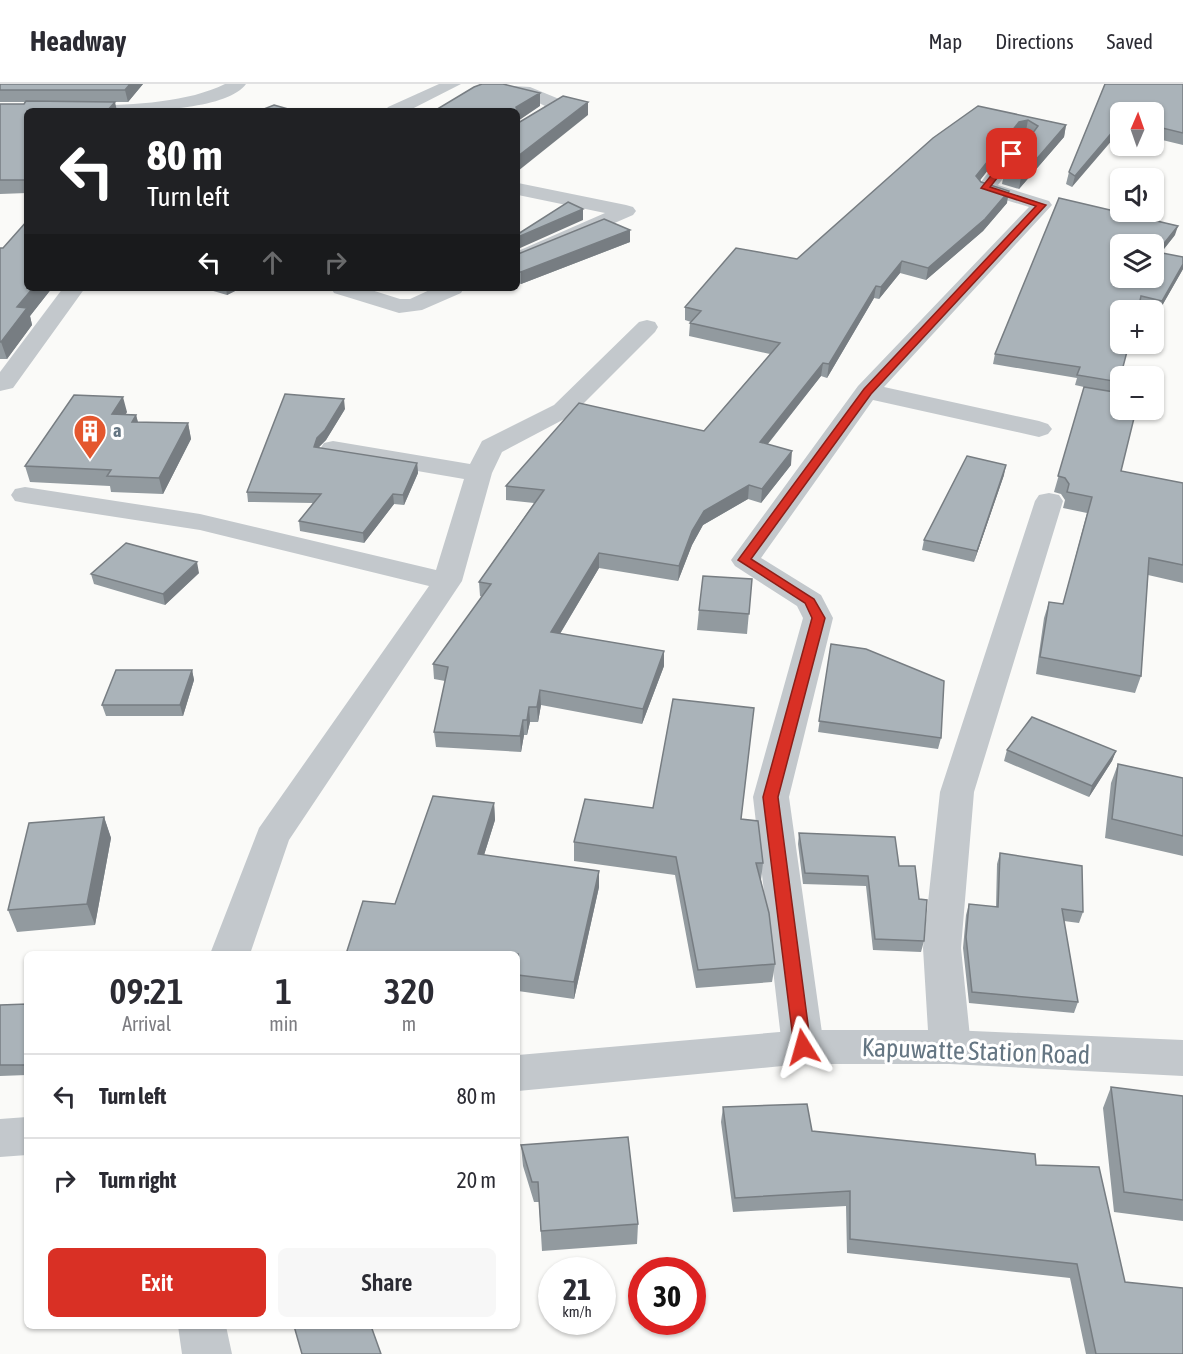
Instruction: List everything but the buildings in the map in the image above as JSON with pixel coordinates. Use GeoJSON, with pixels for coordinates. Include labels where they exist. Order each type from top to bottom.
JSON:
{"type":"FeatureCollection","features":[{"type":"Feature","properties":{"kind":"street"},"geometry":{"type":"LineString","coordinates":[[57,108],[170,106],[200,99],[238,84]]}},
{"type":"Feature","properties":{"kind":"street"},"geometry":{"type":"LineString","coordinates":[[401,108],[453,84]]}},
{"type":"Feature","properties":{"kind":"street"},"geometry":{"type":"LineString","coordinates":[[487,84],[530,92],[558,105],[520,129]]}},
{"type":"Feature","properties":{"kind":"street"},"geometry":{"type":"LineString","coordinates":[[0,109],[24,109]]}},
{"type":"Feature","properties":{"kind":"street"},"geometry":{"type":"LineString","coordinates":[[803,1047],[771,797],[818,618],[810,601],[744,560],[867,391],[1042,205],[986,188],[1025,138]]}},
{"type":"Feature","properties":{"kind":"street"},"geometry":{"type":"LineString","coordinates":[[520,189],[626,211],[520,259]]}},
{"type":"Feature","properties":{"kind":"street"},"geometry":{"type":"LineString","coordinates":[[0,384],[4,383],[72,291]]}},
{"type":"Feature","properties":{"kind":"street"},"geometry":{"type":"LineString","coordinates":[[352,291],[399,306],[414,305],[446,291]]}},
{"type":"Feature","properties":{"kind":"street"},"geometry":{"type":"LineString","coordinates":[[231,951],[272,837],[447,581],[479,473],[491,447],[563,411],[647,327]]}},
{"type":"Feature","properties":{"kind":"street"},"geometry":{"type":"LineString","coordinates":[[867,391],[1039,429]]}},
{"type":"Feature","properties":{"kind":"street"},"geometry":{"type":"LineString","coordinates":[[333,449],[479,473]]}},
{"type":"Feature","properties":{"kind":"street"},"geometry":{"type":"LineString","coordinates":[[25,495],[200,522],[447,581]]}},
{"type":"Feature","properties":{"kind":"street"},"geometry":{"type":"LineString","coordinates":[[950,1047],[942,948],[957,792],[1049,501]]}},
{"type":"Feature","properties":{"kind":"street","name":"Kapuwatte Station Road"},"geometry":{"type":"LineString","coordinates":[[520,1073],[803,1047],[950,1047],[1183,1059]]}},
{"type":"Feature","properties":{"kind":"street"},"geometry":{"type":"LineString","coordinates":[[0,1138],[24,1136]]}},
{"type":"Feature","properties":{"kind":"street"},"geometry":{"type":"LineString","coordinates":[[203,1329],[207,1354]]}},
{"type":"Feature","properties":{"kind":"place","name":"a"},"geometry":{"type":"Point","coordinates":[90,460]}},
{"type":"Feature","properties":{"kind":"route"},"geometry":{"type":"LineString","coordinates":[[803,1047],[771,797],[818,618],[810,601],[744,560],[867,391],[1042,205],[986,188],[1012,154]]}}]}
